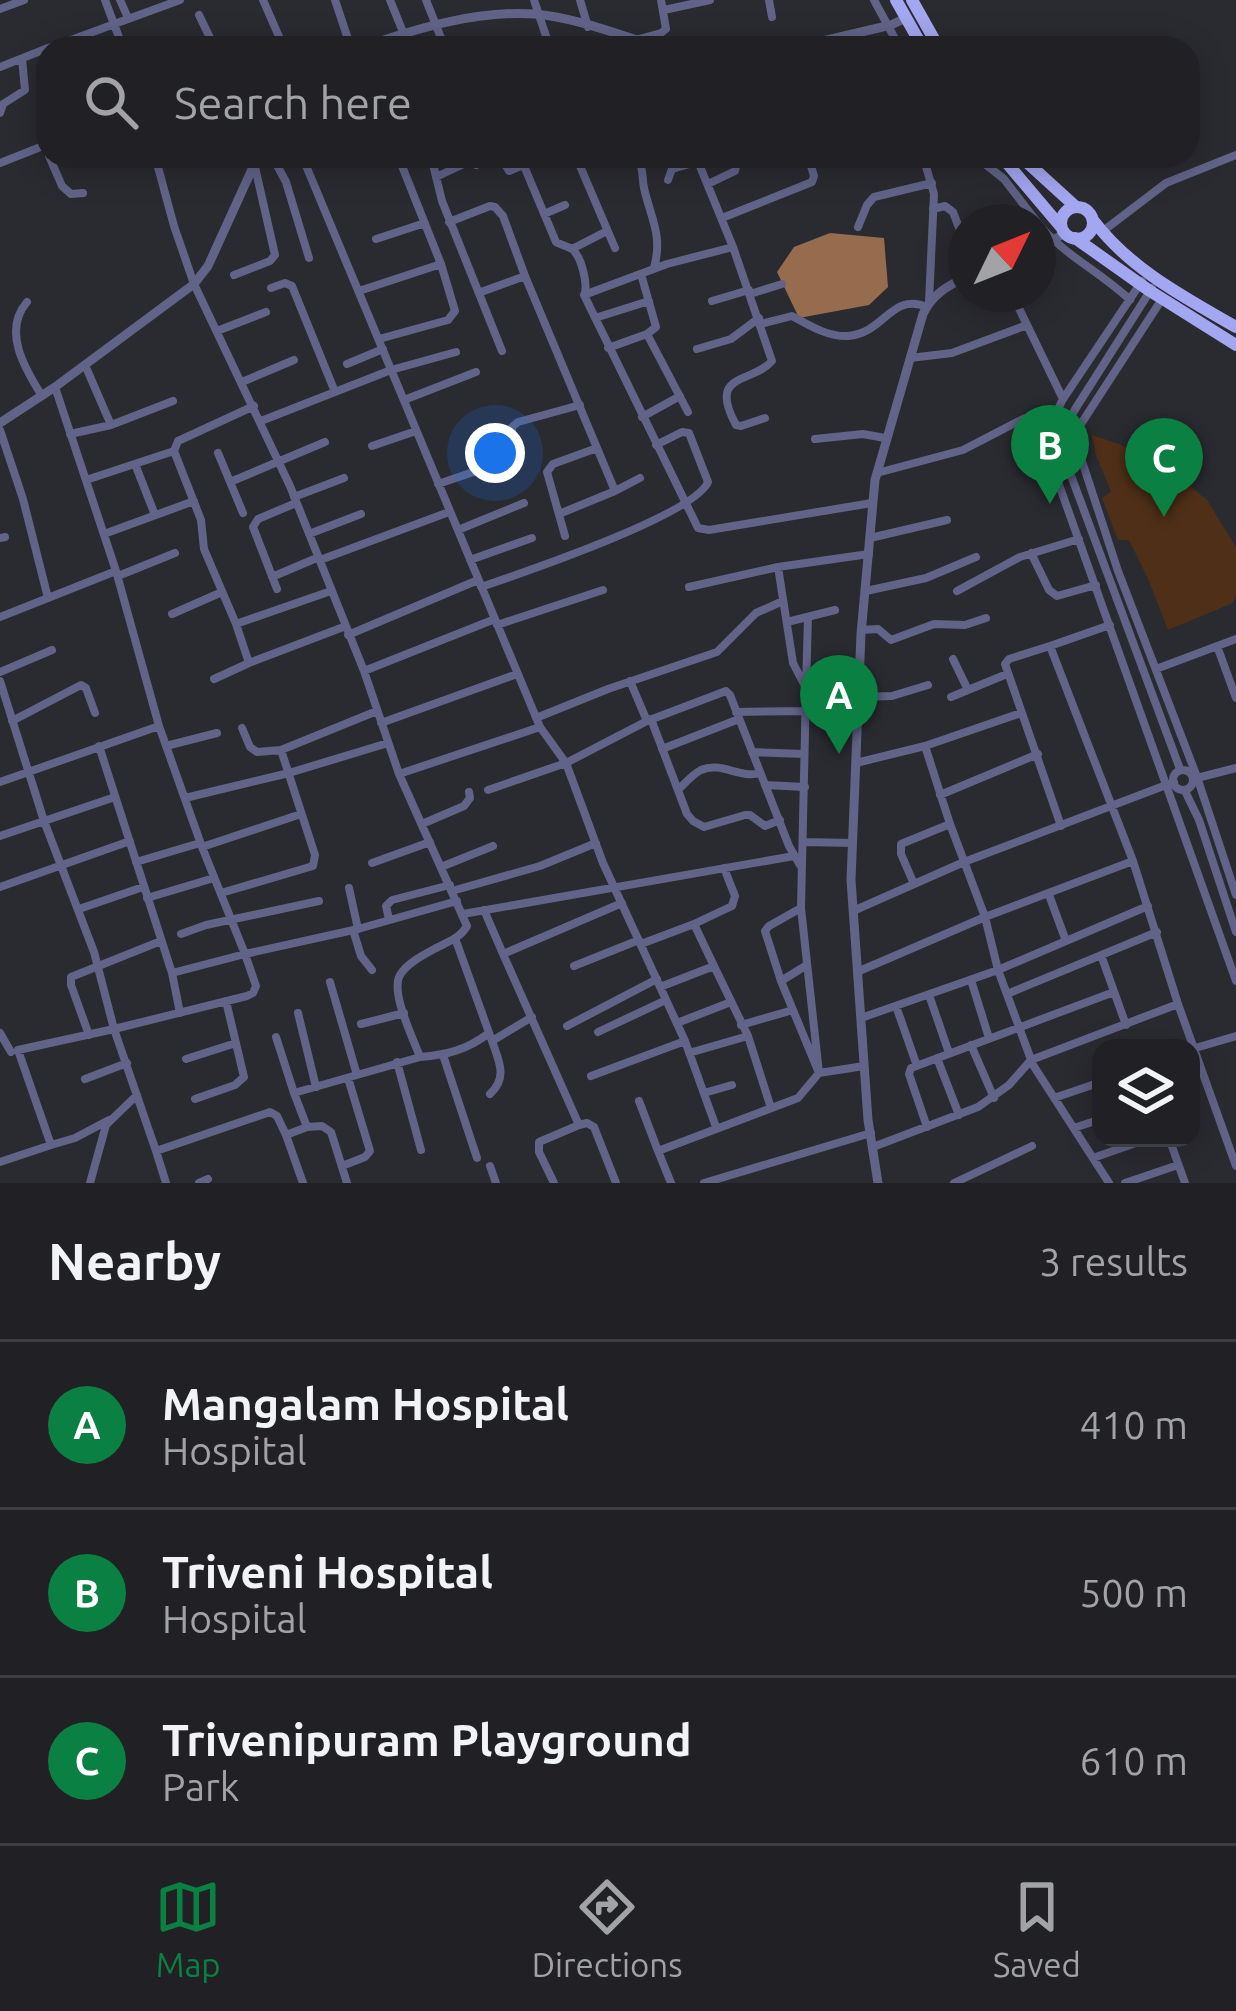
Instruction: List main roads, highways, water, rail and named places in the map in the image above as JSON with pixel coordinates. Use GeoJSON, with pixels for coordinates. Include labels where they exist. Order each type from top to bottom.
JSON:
{"type":"FeatureCollection","features":[{"type":"Feature","properties":{"kind":"highway"},"geometry":{"type":"LineString","coordinates":[[896,0],[916,36]]}},
{"type":"Feature","properties":{"kind":"highway"},"geometry":{"type":"LineString","coordinates":[[912,0],[932,36]]}},
{"type":"Feature","properties":{"kind":"highway"},"geometry":{"type":"LineString","coordinates":[[1011,168],[1067,233],[1236,327]]}},
{"type":"Feature","properties":{"kind":"highway"},"geometry":{"type":"LineString","coordinates":[[1034,168],[1076,207]]}},
{"type":"Feature","properties":{"kind":"highway"},"geometry":{"type":"LineString","coordinates":[[1067,233],[1063,216],[1070,208],[1087,210],[1155,286],[1236,345]]}},
{"type":"Feature","properties":{"kind":"highway"},"geometry":{"type":"LineString","coordinates":[[1067,233],[1086,236],[1097,226]]}},
{"type":"Feature","properties":{"kind":"place","name":"Triveni Hospital"},"geometry":{"type":"Point","coordinates":[1050,504]}},
{"type":"Feature","properties":{"kind":"place","name":"Trivenipuram Playground"},"geometry":{"type":"Point","coordinates":[1164,517]}},
{"type":"Feature","properties":{"kind":"place","name":"Mangalam Hospital"},"geometry":{"type":"Point","coordinates":[839,754]}}]}
